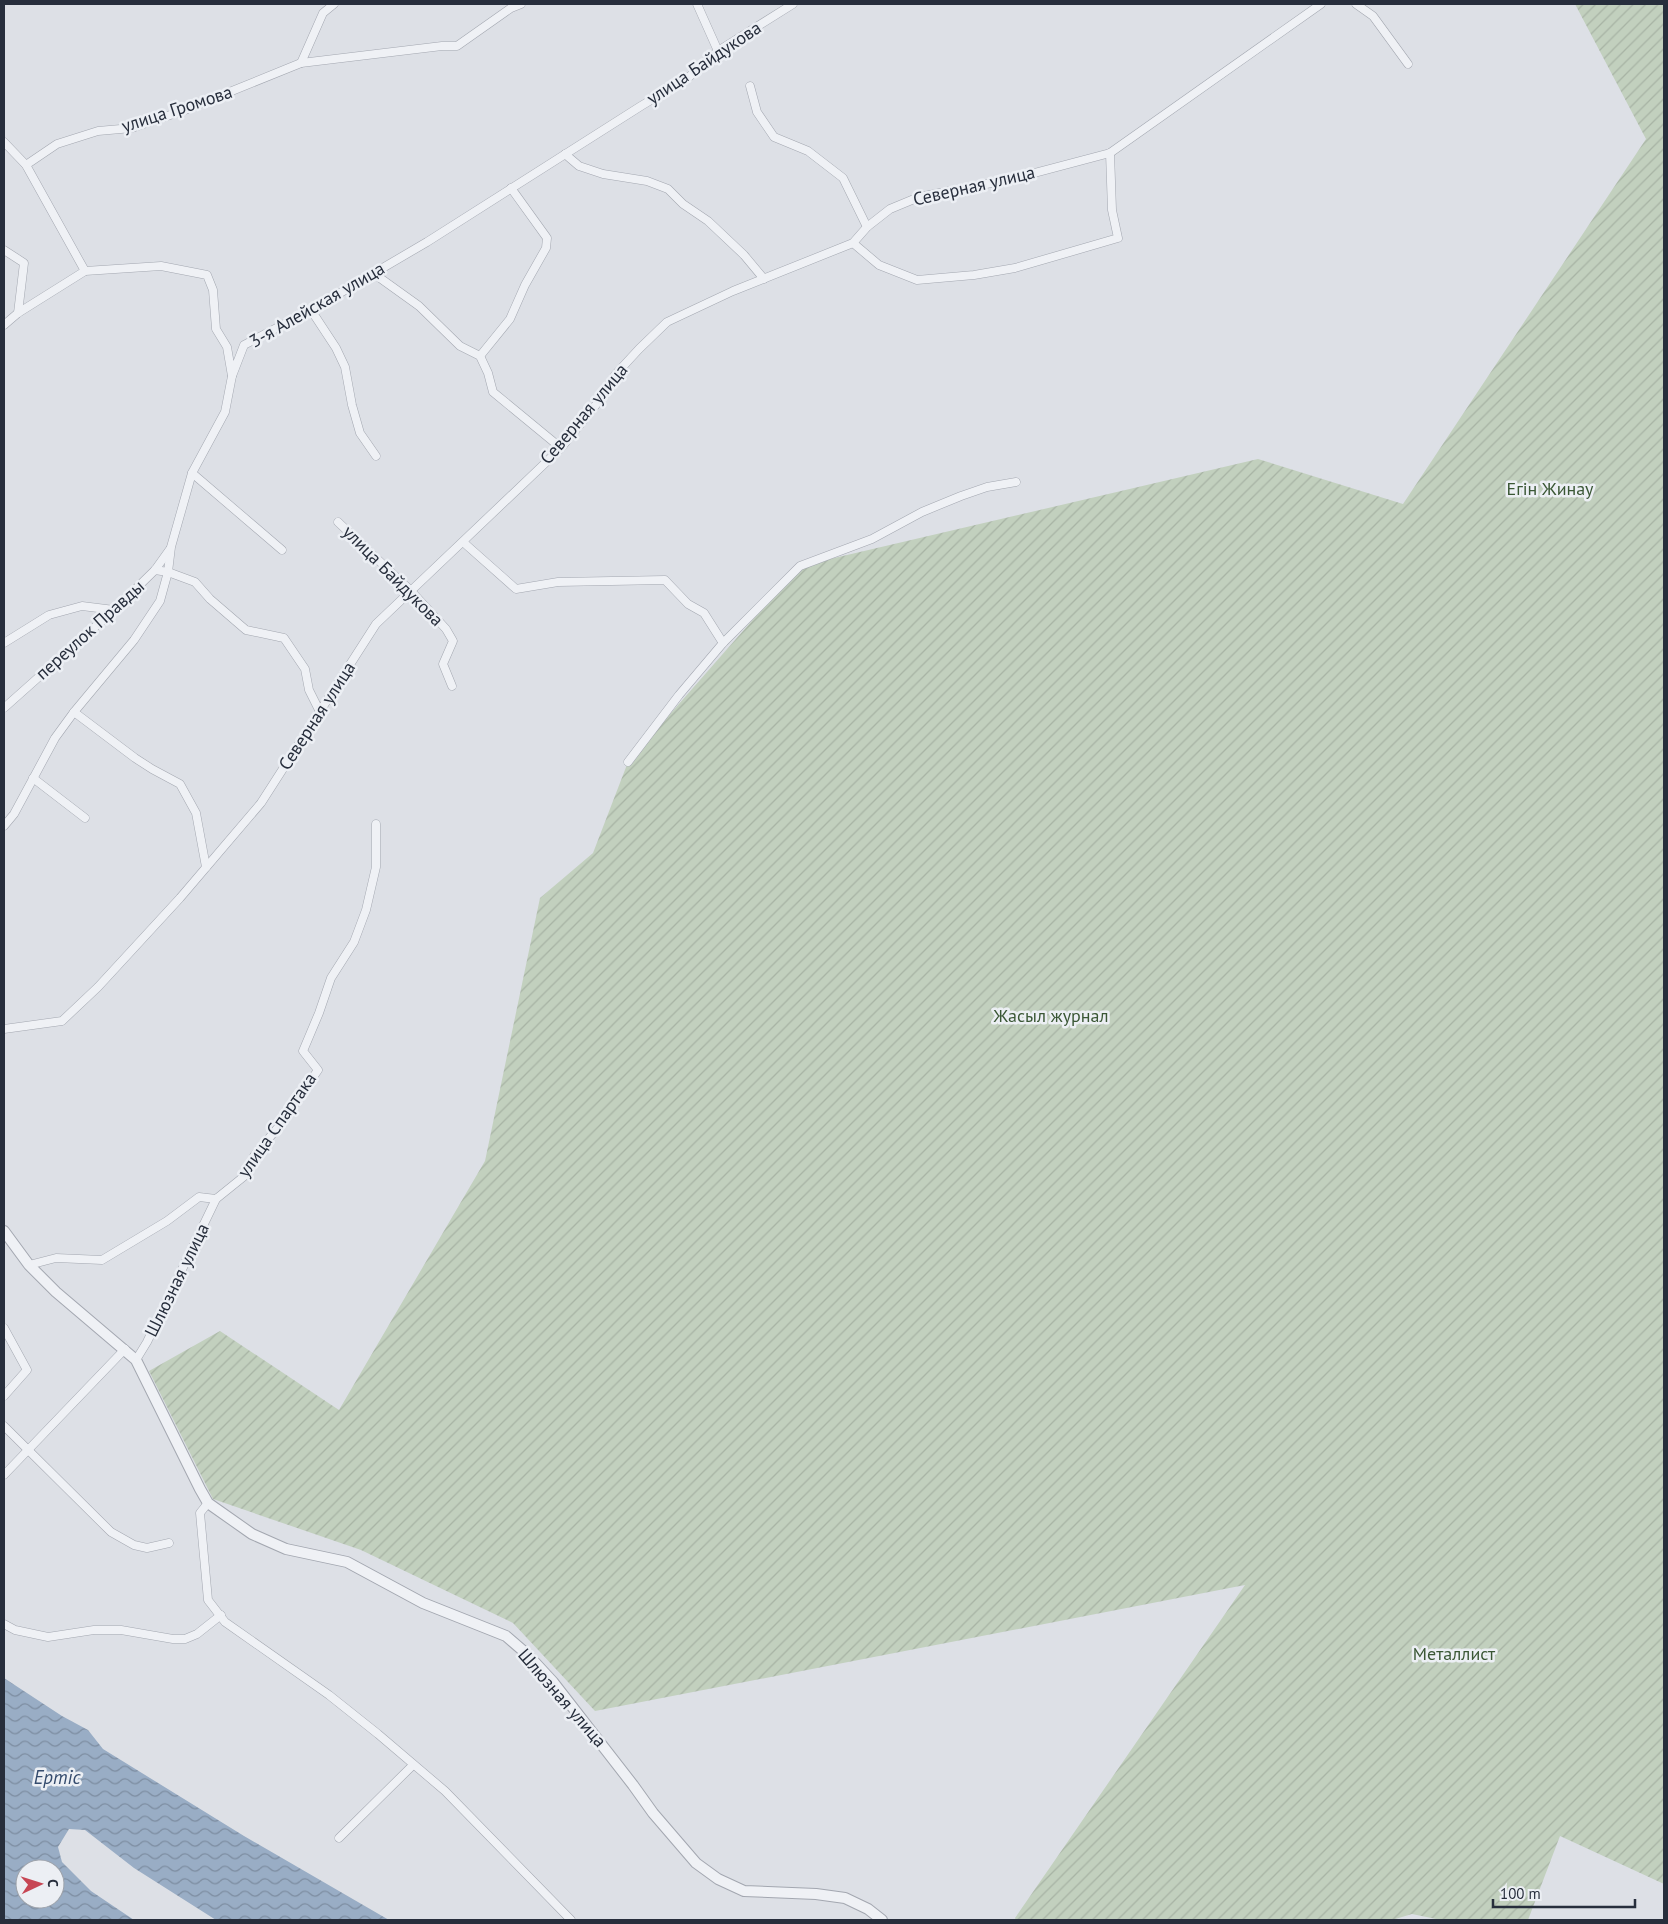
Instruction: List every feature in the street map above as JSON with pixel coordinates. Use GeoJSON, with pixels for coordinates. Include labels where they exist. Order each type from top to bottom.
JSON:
{"type":"FeatureCollection","features":[{"type":"Feature","properties":{"kind":"street"},"geometry":{"type":"LineString","coordinates":[[301,63],[323,13],[334,4]]}},
{"type":"Feature","properties":{"kind":"street","name":"улица Громова"},"geometry":{"type":"LineString","coordinates":[[26,165],[57,144],[98,131],[132,128],[185,110],[301,63],[442,46],[457,46],[511,8],[521,4]]}},
{"type":"Feature","properties":{"kind":"street"},"geometry":{"type":"LineString","coordinates":[[697,4],[718,51]]}},
{"type":"Feature","properties":{"kind":"street","name":"улица Байдукова"},"geometry":{"type":"LineString","coordinates":[[511,188],[689,77],[718,51],[793,4]]}},
{"type":"Feature","properties":{"kind":"street","name":"Северная улица"},"geometry":{"type":"LineString","coordinates":[[4,1029],[62,1021],[98,987],[180,898],[261,803],[376,624],[561,448],[599,400],[615,375],[638,349],[667,322],[733,291],[853,243],[867,227],[890,209],[918,197],[1012,178],[1110,153],[1321,4]]}},
{"type":"Feature","properties":{"kind":"street"},"geometry":{"type":"LineString","coordinates":[[1356,4],[1373,16],[1408,64]]}},
{"type":"Feature","properties":{"kind":"street"},"geometry":{"type":"LineString","coordinates":[[750,86],[757,112],[774,137],[808,151],[843,178],[867,227]]}},
{"type":"Feature","properties":{"kind":"street"},"geometry":{"type":"LineString","coordinates":[[4,142],[26,165],[85,271],[18,313],[4,325]]}},
{"type":"Feature","properties":{"kind":"street"},"geometry":{"type":"LineString","coordinates":[[853,243],[879,265],[917,280],[974,276],[1015,268],[1118,238],[1112,210],[1110,153]]}},
{"type":"Feature","properties":{"kind":"street"},"geometry":{"type":"LineString","coordinates":[[565,154],[579,166],[603,174],[647,181],[668,189],[683,204],[708,221],[744,255],[764,279]]}},
{"type":"Feature","properties":{"kind":"street"},"geometry":{"type":"LineString","coordinates":[[480,356],[510,319],[525,285],[546,248],[547,238],[511,188]]}},
{"type":"Feature","properties":{"kind":"street","name":"3-я Алейская улица"},"geometry":{"type":"LineString","coordinates":[[232,376],[244,345],[311,310],[428,242],[511,188]]}},
{"type":"Feature","properties":{"kind":"street"},"geometry":{"type":"LineString","coordinates":[[4,250],[24,263],[18,313]]}},
{"type":"Feature","properties":{"kind":"street","name":"3-я Алейская улица"},"geometry":{"type":"LineString","coordinates":[[85,271],[162,266],[207,275],[213,290],[216,329],[227,347],[232,376]]}},
{"type":"Feature","properties":{"kind":"street"},"geometry":{"type":"LineString","coordinates":[[373,273],[419,306],[460,346],[480,356],[488,373],[493,392],[561,448]]}},
{"type":"Feature","properties":{"kind":"street"},"geometry":{"type":"LineString","coordinates":[[311,310],[336,348],[345,367],[352,405],[360,433],[376,456]]}},
{"type":"Feature","properties":{"kind":"street"},"geometry":{"type":"LineString","coordinates":[[4,826],[14,814],[55,738],[74,712],[134,640],[160,601],[168,572],[171,547],[192,473],[225,412],[232,376]]}},
{"type":"Feature","properties":{"kind":"street"},"geometry":{"type":"LineString","coordinates":[[192,473],[282,550]]}},
{"type":"Feature","properties":{"kind":"street"},"geometry":{"type":"LineString","coordinates":[[628,762],[722,642],[800,566],[872,539],[922,512],[961,496],[987,487],[1016,482]]}},
{"type":"Feature","properties":{"kind":"street","name":"улица Байдукова"},"geometry":{"type":"LineString","coordinates":[[338,522],[411,592],[446,629],[453,641],[443,664],[452,686]]}},
{"type":"Feature","properties":{"kind":"street"},"geometry":{"type":"LineString","coordinates":[[463,542],[516,589],[558,582],[665,580],[688,604],[704,612],[722,642]]}},
{"type":"Feature","properties":{"kind":"street","name":"переулок Правды"},"geometry":{"type":"LineString","coordinates":[[4,708],[114,610],[155,570],[171,547]]}},
{"type":"Feature","properties":{"kind":"street"},"geometry":{"type":"LineString","coordinates":[[155,570],[168,572],[195,582],[210,599],[246,630],[284,638],[305,669],[308,690],[320,712]]}},
{"type":"Feature","properties":{"kind":"street"},"geometry":{"type":"LineString","coordinates":[[4,643],[49,615],[82,606],[114,610]]}},
{"type":"Feature","properties":{"kind":"street"},"geometry":{"type":"LineString","coordinates":[[74,712],[135,758],[180,784],[196,813],[206,866]]}},
{"type":"Feature","properties":{"kind":"street"},"geometry":{"type":"LineString","coordinates":[[33,778],[85,818]]}},
{"type":"Feature","properties":{"kind":"street","name":"улица Спартака"},"geometry":{"type":"LineString","coordinates":[[216,1199],[247,1174],[254,1156],[280,1125],[318,1070],[303,1051],[331,978],[354,942],[366,910],[376,868],[376,824]]}},
{"type":"Feature","properties":{"kind":"street"},"geometry":{"type":"LineString","coordinates":[[29,1265],[56,1258],[102,1260],[167,1221],[199,1197],[216,1199]]}},
{"type":"Feature","properties":{"kind":"street","name":"Шлюзная улица"},"geometry":{"type":"LineString","coordinates":[[136,1360],[147,1342],[216,1199]]}},
{"type":"Feature","properties":{"kind":"street","name":"Шлюзная улица"},"geometry":{"type":"LineString","coordinates":[[4,1231],[29,1265],[56,1292],[136,1360],[208,1503],[252,1534],[286,1549],[347,1562],[423,1603],[506,1636],[528,1655],[553,1682],[634,1785],[653,1813],[696,1864],[718,1879],[744,1891],[816,1894],[845,1898],[868,1909],[882,1920]]}},
{"type":"Feature","properties":{"kind":"street"},"geometry":{"type":"LineString","coordinates":[[4,1328],[27,1370],[4,1396]]}},
{"type":"Feature","properties":{"kind":"street","name":"Шлюзная улица"},"geometry":{"type":"LineString","coordinates":[[4,1475],[125,1349]]}},
{"type":"Feature","properties":{"kind":"street"},"geometry":{"type":"LineString","coordinates":[[4,1426],[111,1532],[134,1545],[147,1548],[169,1542]]}},
{"type":"Feature","properties":{"kind":"street"},"geometry":{"type":"LineString","coordinates":[[208,1503],[200,1513],[208,1600],[225,1622],[329,1695],[445,1791],[571,1920]]}},
{"type":"Feature","properties":{"kind":"street"},"geometry":{"type":"LineString","coordinates":[[4,1624],[15,1630],[48,1638],[94,1630],[121,1630],[173,1639],[185,1639],[197,1634],[221,1615]]}},
{"type":"Feature","properties":{"kind":"street"},"geometry":{"type":"LineString","coordinates":[[339,1838],[413,1765]]}},
{"type":"Feature","properties":{"kind":"green space","name":"Жасыл журнал"},"geometry":{"type":"Polygon","coordinates":[[[1575,4],[1664,4],[1664,1884],[1560,1836],[1528,1920],[1441,1920],[1412,1914],[1392,1920],[1016,1920],[1015,1918],[1245,1585],[595,1711],[513,1623],[361,1550],[213,1499],[149,1371],[220,1331],[339,1410],[485,1161],[540,898],[593,853],[628,762],[800,566],[1258,459],[1403,504],[1646,139],[1575,4]]]}},
{"type":"Feature","properties":{"kind":"water","name":"Ертіс"},"geometry":{"type":"Polygon","coordinates":[[[4,1678],[62,1716],[88,1730],[103,1749],[244,1836],[389,1920],[216,1920],[134,1868],[85,1830],[69,1829],[58,1847],[61,1859],[15,1859],[15,1909],[65,1909],[65,1865],[91,1891],[134,1920],[4,1920],[4,1678]]]}},
{"type":"Feature","properties":{"kind":"park label","name":"Егін Жинау"},"geometry":{"type":"Point","coordinates":[1550,489]}},
{"type":"Feature","properties":{"kind":"park label","name":"Металлист"},"geometry":{"type":"Point","coordinates":[1454,1654]}}]}
